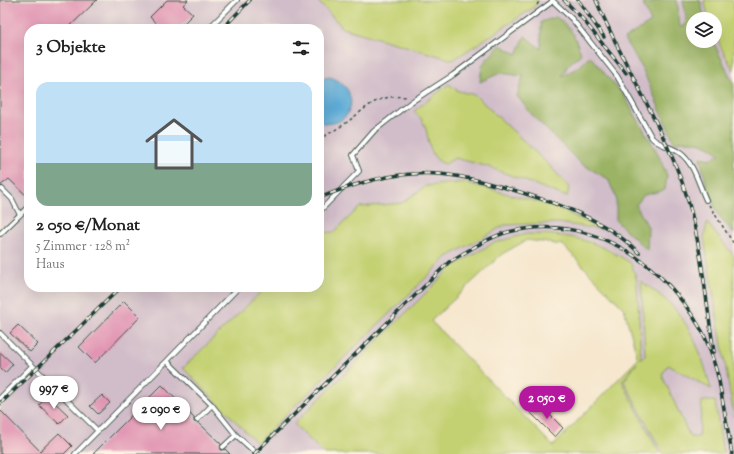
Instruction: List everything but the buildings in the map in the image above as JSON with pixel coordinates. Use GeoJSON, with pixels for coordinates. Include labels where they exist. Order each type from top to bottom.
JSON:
{"type":"FeatureCollection","features":[{"type":"Feature","properties":{"kind":"lane"},"geometry":{"type":"LineString","coordinates":[[213,24],[236,0]]}},
{"type":"Feature","properties":{"kind":"lane"},"geometry":{"type":"LineString","coordinates":[[324,207],[359,171],[353,155],[374,131],[412,102],[453,75],[552,0],[572,20],[617,76],[652,138],[657,143],[680,152],[686,158],[693,169],[706,200]]}},
{"type":"Feature","properties":{"kind":"lane"},"geometry":{"type":"LineString","coordinates":[[2,189],[12,199],[20,215]]}},
{"type":"Feature","properties":{"kind":"lane"},"geometry":{"type":"LineString","coordinates":[[0,234],[24,211]]}},
{"type":"Feature","properties":{"kind":"lane"},"geometry":{"type":"LineString","coordinates":[[75,454],[234,292]]}},
{"type":"Feature","properties":{"kind":"lane"},"geometry":{"type":"LineString","coordinates":[[0,333],[98,431]]}},
{"type":"Feature","properties":{"kind":"lane"},"geometry":{"type":"LineString","coordinates":[[167,361],[212,405],[236,435],[257,454]]}},
{"type":"Feature","properties":{"kind":"lane"},"geometry":{"type":"LineString","coordinates":[[0,398],[32,366]]}},
{"type":"Feature","properties":{"kind":"lane"},"geometry":{"type":"LineString","coordinates":[[197,420],[212,405]]}},
{"type":"Feature","properties":{"kind":"lane"},"geometry":{"type":"LineString","coordinates":[[223,447],[236,435]]}},
{"type":"Feature","properties":{"kind":"path"},"geometry":{"type":"LineString","coordinates":[[537,6],[540,0]]}},
{"type":"Feature","properties":{"kind":"path"},"geometry":{"type":"LineString","coordinates":[[324,136],[344,125],[365,107],[380,99],[393,96],[413,97]]}},
{"type":"Feature","properties":{"kind":"path"},"geometry":{"type":"LineString","coordinates":[[706,200],[734,244]]}},
{"type":"Feature","properties":{"kind":"shaded area"},"geometry":{"type":"Polygon","coordinates":[[[0,0],[317,0],[343,28],[453,59],[533,8],[539,0],[704,0],[707,12],[686,12],[686,48],[721,48],[734,70],[734,454],[657,454],[659,452],[622,381],[641,359],[637,280],[632,264],[611,250],[588,240],[557,234],[526,234],[294,424],[324,454],[0,454],[0,0]]]}},
{"type":"Feature","properties":{"kind":"green space"},"geometry":{"type":"Polygon","coordinates":[[[317,0],[539,0],[533,8],[453,60],[343,28],[317,0]]]}},
{"type":"Feature","properties":{"kind":"green space"},"geometry":{"type":"Polygon","coordinates":[[[655,0],[677,0],[680,27],[685,26],[686,17],[686,48],[716,48],[734,85],[734,234],[717,213],[706,183],[700,157],[710,159],[720,154],[709,146],[698,142],[674,142],[641,66],[624,39],[651,22],[643,4],[653,3],[655,0]]]}},
{"type":"Feature","properties":{"kind":"green space"},"geometry":{"type":"Polygon","coordinates":[[[683,0],[700,0],[703,12],[686,12],[686,17],[683,0]]]}},
{"type":"Feature","properties":{"kind":"green space"},"geometry":{"type":"Polygon","coordinates":[[[704,0],[732,0],[734,2],[734,70],[721,48],[722,12],[707,12],[704,0]]]}},
{"type":"Feature","properties":{"kind":"green space"},"geometry":{"type":"Polygon","coordinates":[[[556,17],[566,25],[572,33],[581,54],[568,65],[562,76],[579,67],[590,56],[624,96],[657,152],[667,175],[665,190],[644,195],[636,205],[648,227],[647,250],[616,221],[616,197],[608,179],[580,163],[533,116],[517,96],[523,76],[500,73],[480,82],[482,65],[500,45],[517,54],[525,36],[541,49],[541,22],[556,17]]]}},
{"type":"Feature","properties":{"kind":"green space"},"geometry":{"type":"Polygon","coordinates":[[[449,84],[458,91],[475,95],[549,165],[569,187],[567,197],[489,167],[455,158],[445,164],[439,161],[432,152],[424,124],[414,111],[449,84]]]}},
{"type":"Feature","properties":{"kind":"green space"},"geometry":{"type":"Polygon","coordinates":[[[463,182],[553,206],[601,229],[558,223],[505,225],[447,257],[257,443],[183,368],[261,292],[324,292],[324,233],[334,232],[360,207],[402,203],[426,186],[463,182]]]}},
{"type":"Feature","properties":{"kind":"green space"},"geometry":{"type":"Polygon","coordinates":[[[707,223],[734,256],[734,417],[704,238],[707,223]]]}},
{"type":"Feature","properties":{"kind":"green space"},"geometry":{"type":"Polygon","coordinates":[[[526,234],[556,235],[593,243],[631,263],[637,280],[641,359],[645,355],[641,281],[668,302],[684,321],[696,342],[711,389],[668,365],[662,375],[690,437],[699,437],[702,401],[715,401],[723,454],[663,454],[624,381],[637,363],[622,381],[659,452],[657,454],[324,454],[294,424],[452,267],[493,243],[526,234]],[[527,240],[502,254],[431,321],[553,446],[638,359],[624,309],[563,245],[527,240]]]}},
{"type":"Feature","properties":{"kind":"water"},"geometry":{"type":"Polygon","coordinates":[[[330,77],[341,83],[348,90],[351,99],[350,108],[340,121],[324,122],[324,78],[330,77]]]}},
{"type":"Feature","properties":{"kind":"railway"},"geometry":{"type":"LineString","coordinates":[[227,24],[250,0]]}},
{"type":"Feature","properties":{"kind":"railway"},"geometry":{"type":"LineString","coordinates":[[564,0],[581,17],[626,73]]}},
{"type":"Feature","properties":{"kind":"railway"},"geometry":{"type":"LineString","coordinates":[[578,0],[604,37]]}},
{"type":"Feature","properties":{"kind":"railway"},"geometry":{"type":"LineString","coordinates":[[596,0],[617,46],[663,136],[682,182],[694,223],[698,244],[714,352]]}},
{"type":"Feature","properties":{"kind":"railway"},"geometry":{"type":"LineString","coordinates":[[324,196],[364,182],[400,175],[425,173],[462,177],[486,182],[527,194],[579,213],[611,230],[639,253]]}},
{"type":"Feature","properties":{"kind":"railway"},"geometry":{"type":"LineString","coordinates":[[254,454],[449,262],[485,241],[508,232],[539,228],[568,229],[595,236],[621,248],[645,264],[666,283],[686,306],[702,331],[710,349],[719,380]]}},
{"type":"Feature","properties":{"kind":"railway"},"geometry":{"type":"LineString","coordinates":[[0,404],[116,292]]}},
{"type":"Feature","properties":{"kind":"railway"},"geometry":{"type":"LineString","coordinates":[[718,375],[732,454]]}}]}
